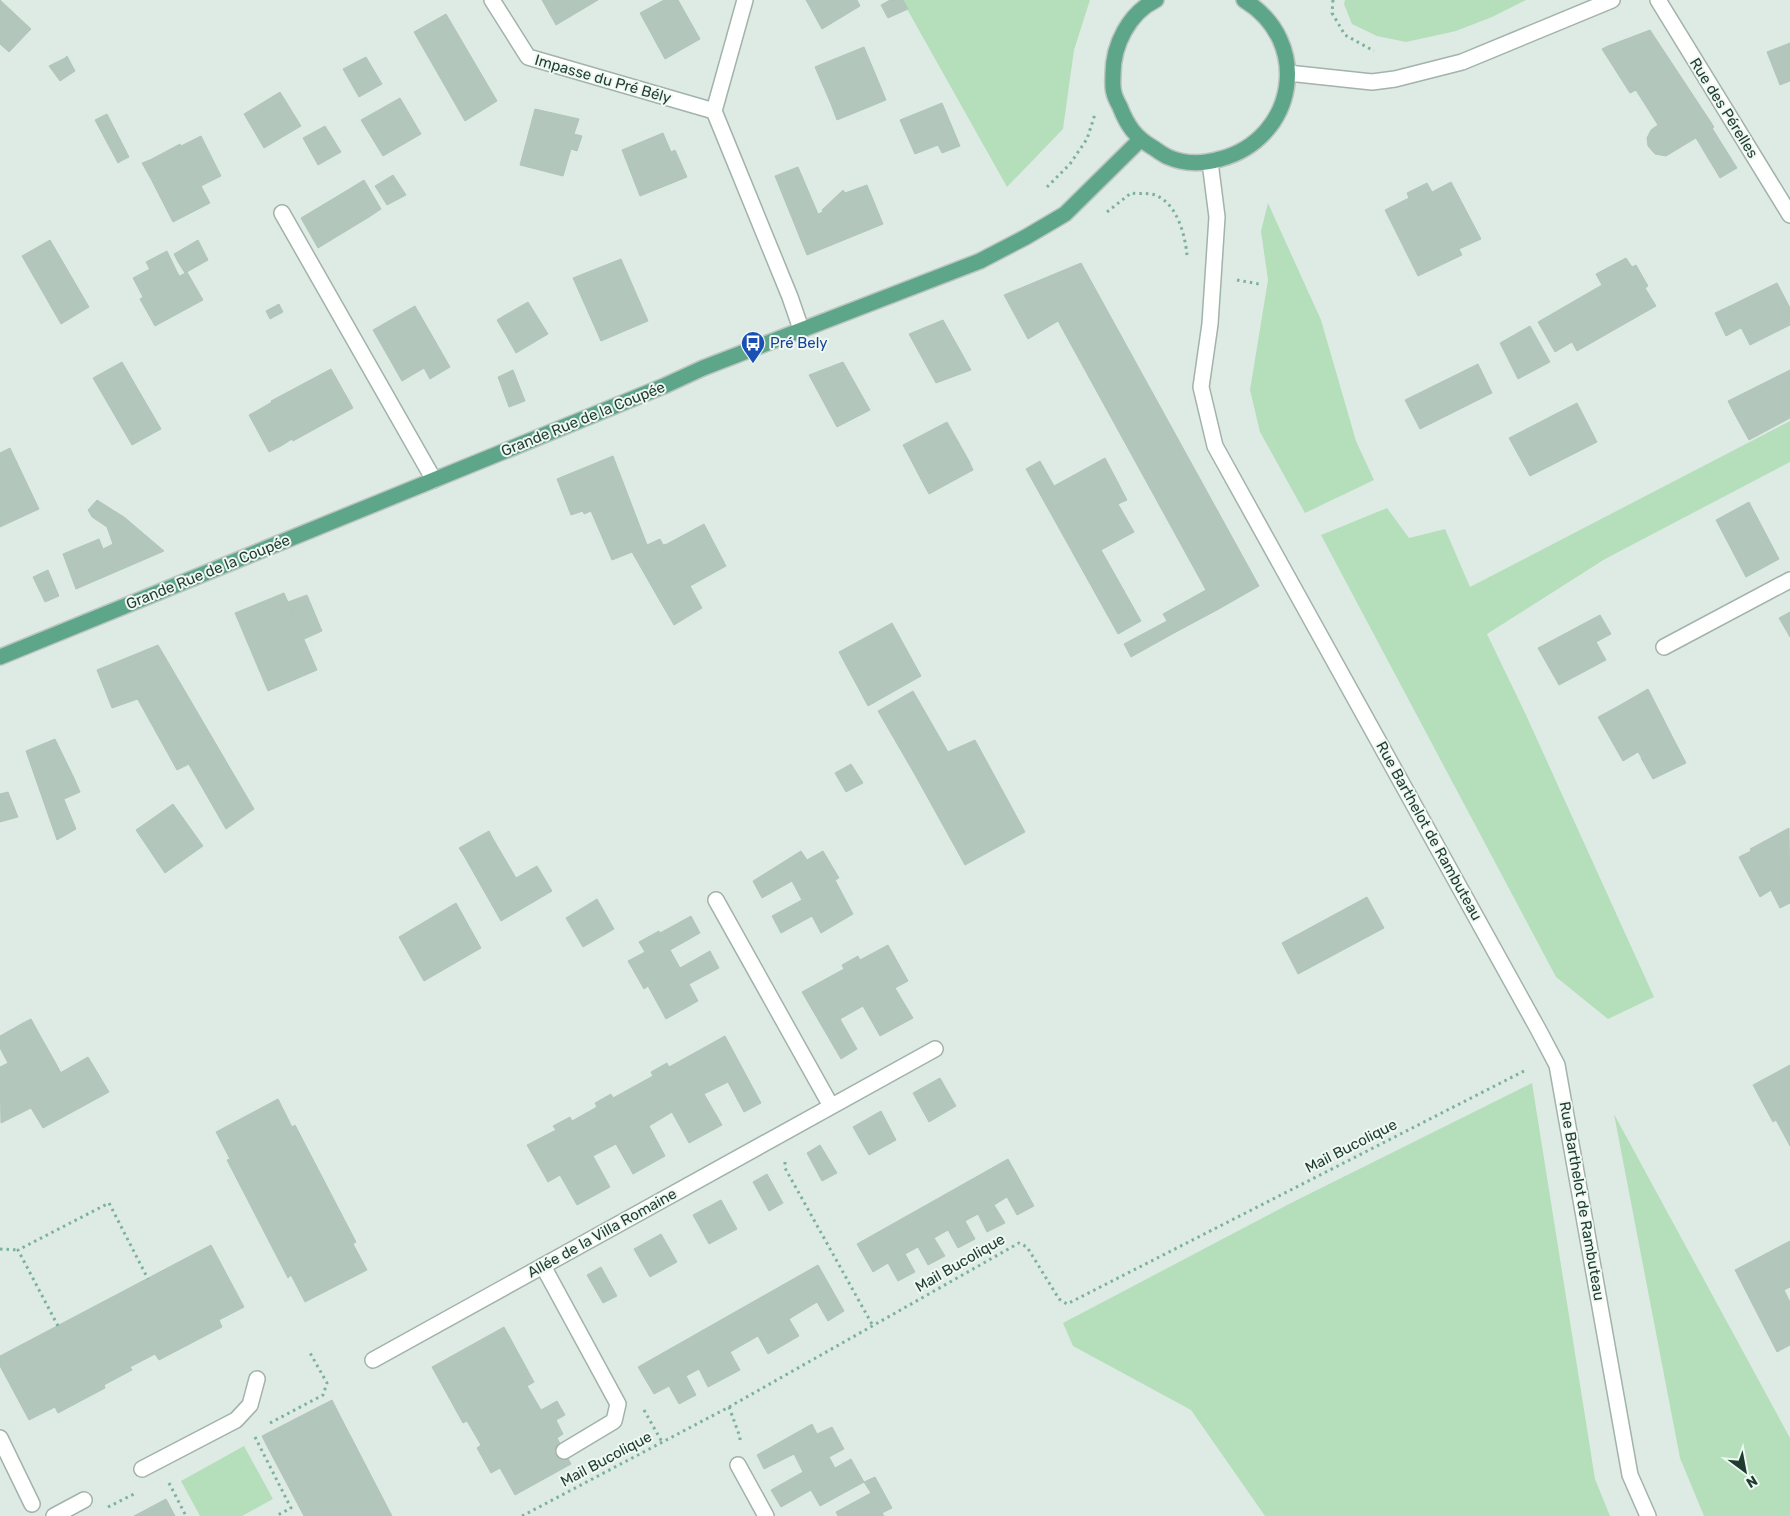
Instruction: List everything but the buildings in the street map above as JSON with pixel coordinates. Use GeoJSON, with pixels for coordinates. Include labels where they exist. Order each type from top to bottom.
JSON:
{"type":"FeatureCollection","features":[{"type":"Feature","properties":{"kind":"main road"},"geometry":{"type":"LineString","coordinates":[[1156,0],[1147,4],[1125,29],[1113,60],[1114,93],[1127,124],[1140,140],[1168,157],[1189,162],[1210,162],[1235,155],[1257,141],[1274,122],[1285,98],[1288,73],[1284,48],[1273,26],[1255,2]]}},
{"type":"Feature","properties":{"kind":"main road","name":"Grande Rue de la Coupée"},"geometry":{"type":"LineString","coordinates":[[0,657],[801,330],[980,261],[1065,214],[1140,140]]}},
{"type":"Feature","properties":{"kind":"street","name":"Impasse du Pré Bély"},"geometry":{"type":"LineString","coordinates":[[492,0],[528,57],[714,111]]}},
{"type":"Feature","properties":{"kind":"street"},"geometry":{"type":"LineString","coordinates":[[745,0],[714,111],[790,296],[801,330]]}},
{"type":"Feature","properties":{"kind":"street"},"geometry":{"type":"LineString","coordinates":[[1288,73],[1372,82],[1395,79],[1462,62],[1612,0]]}},
{"type":"Feature","properties":{"kind":"street","name":"Rue des Pérelles"},"geometry":{"type":"LineString","coordinates":[[1658,0],[1790,215]]}},
{"type":"Feature","properties":{"kind":"street","name":"Rue Barthelot de Rambuteau"},"geometry":{"type":"LineString","coordinates":[[1210,162],[1217,217],[1210,324],[1201,387],[1215,446],[1557,1065],[1630,1475],[1648,1516]]}},
{"type":"Feature","properties":{"kind":"street"},"geometry":{"type":"LineString","coordinates":[[282,213],[434,480]]}},
{"type":"Feature","properties":{"kind":"street"},"geometry":{"type":"LineString","coordinates":[[1664,647],[1790,580]]}},
{"type":"Feature","properties":{"kind":"street"},"geometry":{"type":"LineString","coordinates":[[716,900],[831,1106]]}},
{"type":"Feature","properties":{"kind":"street","name":"Allée de la Villa Romaine"},"geometry":{"type":"LineString","coordinates":[[373,1360],[935,1049]]}},
{"type":"Feature","properties":{"kind":"street"},"geometry":{"type":"LineString","coordinates":[[543,1266],[618,1404],[614,1421],[564,1450]]}},
{"type":"Feature","properties":{"kind":"street"},"geometry":{"type":"LineString","coordinates":[[142,1469],[236,1420],[250,1405],[257,1379]]}},
{"type":"Feature","properties":{"kind":"street"},"geometry":{"type":"LineString","coordinates":[[0,1438],[32,1504]]}},
{"type":"Feature","properties":{"kind":"street"},"geometry":{"type":"LineString","coordinates":[[738,1465],[766,1516]]}},
{"type":"Feature","properties":{"kind":"street"},"geometry":{"type":"LineString","coordinates":[[54,1516],[84,1500]]}},
{"type":"Feature","properties":{"kind":"path"},"geometry":{"type":"LineString","coordinates":[[1333,0],[1332,13],[1345,34],[1374,51]]}},
{"type":"Feature","properties":{"kind":"path"},"geometry":{"type":"LineString","coordinates":[[1102,215],[1131,193],[1153,194],[1168,204],[1183,229],[1187,258]]}},
{"type":"Feature","properties":{"kind":"path","name":"Mail Bucolique"},"geometry":{"type":"LineString","coordinates":[[522,1516],[729,1407],[1019,1243],[1027,1248],[1058,1299],[1067,1304],[1526,1070]]}},
{"type":"Feature","properties":{"kind":"path"},"geometry":{"type":"LineString","coordinates":[[781,1134],[785,1168],[873,1326]]}},
{"type":"Feature","properties":{"kind":"path"},"geometry":{"type":"LineString","coordinates":[[0,1249],[18,1250],[110,1203],[148,1279]]}},
{"type":"Feature","properties":{"kind":"path"},"geometry":{"type":"LineString","coordinates":[[18,1250],[58,1326]]}},
{"type":"Feature","properties":{"kind":"path"},"geometry":{"type":"LineString","coordinates":[[729,1407],[740,1438],[738,1465]]}},
{"type":"Feature","properties":{"kind":"path"},"geometry":{"type":"LineString","coordinates":[[252,1432],[291,1508],[276,1516]]}},
{"type":"Feature","properties":{"kind":"path"},"geometry":{"type":"LineString","coordinates":[[166,1477],[186,1516]]}},
{"type":"Feature","properties":{"kind":"green space"},"geometry":{"type":"Polygon","coordinates":[[[902,0],[1090,0],[1074,50],[1063,129],[1007,187],[902,0]]]}},
{"type":"Feature","properties":{"kind":"green space"},"geometry":{"type":"Polygon","coordinates":[[[1345,0],[1526,0],[1492,17],[1456,31],[1406,42],[1377,36],[1352,24],[1344,4],[1345,0]]]}},
{"type":"Feature","properties":{"kind":"green space"},"geometry":{"type":"Polygon","coordinates":[[[1268,203],[1321,320],[1356,441],[1374,480],[1305,513],[1260,432],[1250,390],[1268,280],[1261,231],[1268,203]]]}},
{"type":"Feature","properties":{"kind":"green space"},"geometry":{"type":"Polygon","coordinates":[[[1790,421],[1790,462],[1605,559],[1487,634],[1526,715],[1654,997],[1608,1019],[1556,977],[1321,535],[1387,508],[1409,538],[1445,529],[1470,587],[1790,421]]]}},
{"type":"Feature","properties":{"kind":"green space"},"geometry":{"type":"Polygon","coordinates":[[[1532,1083],[1595,1479],[1610,1516],[1265,1516],[1191,1410],[1073,1346],[1063,1323],[1291,1203],[1532,1083]]]}},
{"type":"Feature","properties":{"kind":"green space"},"geometry":{"type":"Polygon","coordinates":[[[1614,1114],[1790,1438],[1790,1516],[1704,1516],[1680,1458],[1614,1114]]]}},
{"type":"Feature","properties":{"kind":"green space"},"geometry":{"type":"Polygon","coordinates":[[[244,1446],[273,1499],[242,1516],[200,1516],[181,1481],[244,1446]]]}},
{"type":"Feature","properties":{"kind":"place","name":"Pré Bely"},"geometry":{"type":"Point","coordinates":[753,364]}}]}
